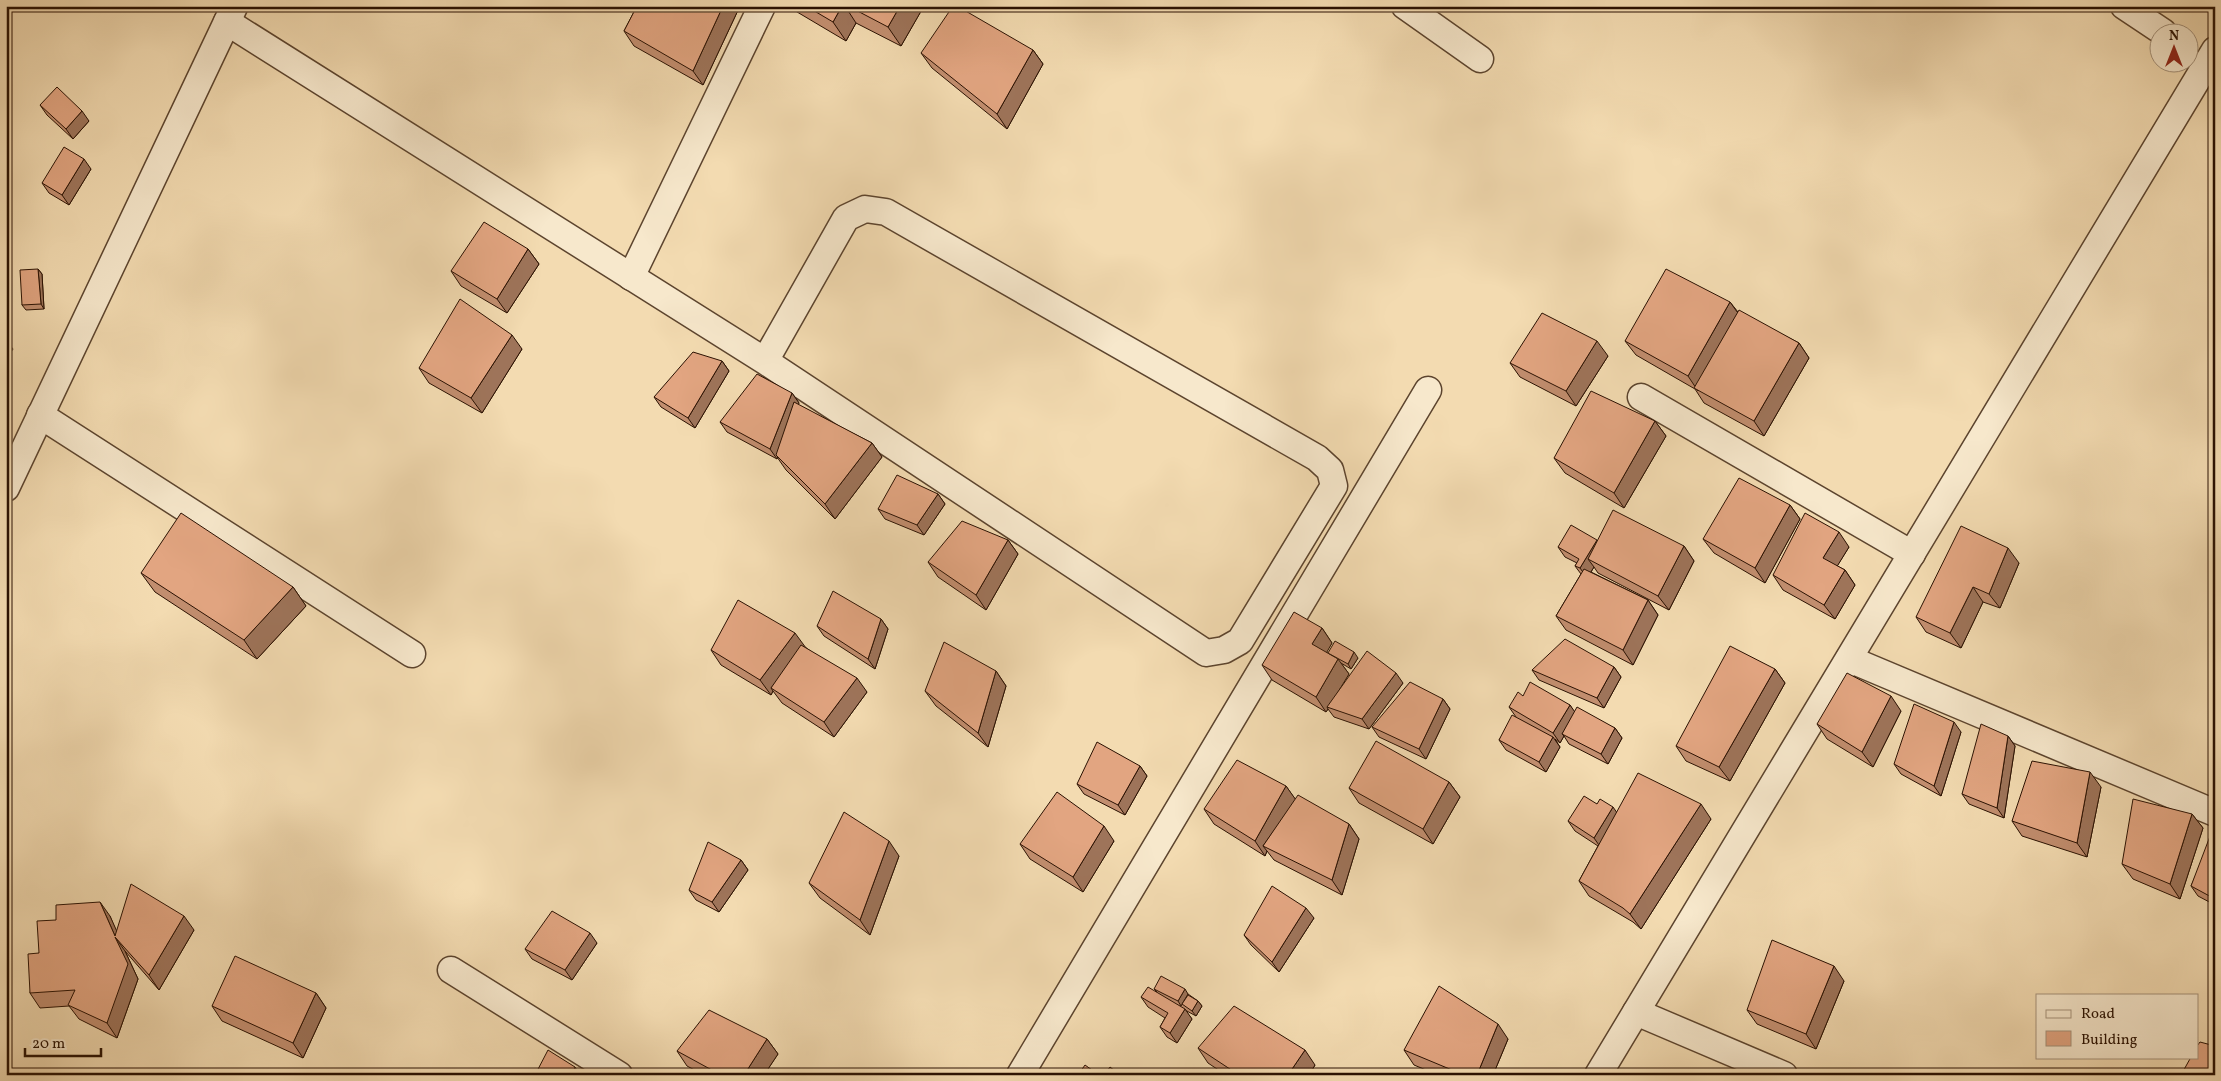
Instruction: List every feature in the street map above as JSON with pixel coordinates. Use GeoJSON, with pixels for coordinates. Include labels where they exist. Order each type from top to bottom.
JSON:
{"type":"FeatureCollection","features":[{"type":"Feature","properties":{"kind":"street"},"geometry":{"type":"LineString","coordinates":[[631,277],[762,6]]}},
{"type":"Feature","properties":{"kind":"street"},"geometry":{"type":"LineString","coordinates":[[1405,6],[1480,59]]}},
{"type":"Feature","properties":{"kind":"street"},"geometry":{"type":"LineString","coordinates":[[2124,6],[2148,22]]}},
{"type":"Feature","properties":{"kind":"street"},"geometry":{"type":"LineString","coordinates":[[6,488],[230,14],[631,277],[764,361],[1206,653],[1224,650],[1240,641],[1334,486],[1330,470],[1317,458],[886,212],[866,209],[846,218],[764,361]]}},
{"type":"Feature","properties":{"kind":"street"},"geometry":{"type":"LineString","coordinates":[[1598,1075],[1850,659],[2204,54]]}},
{"type":"Feature","properties":{"kind":"street"},"geometry":{"type":"LineString","coordinates":[[1020,1075],[1428,390]]}},
{"type":"Feature","properties":{"kind":"street"},"geometry":{"type":"LineString","coordinates":[[1641,398],[1912,554]]}},
{"type":"Feature","properties":{"kind":"street"},"geometry":{"type":"LineString","coordinates":[[40,415],[412,654]]}},
{"type":"Feature","properties":{"kind":"street"},"geometry":{"type":"LineString","coordinates":[[1850,659],[2215,813]]}},
{"type":"Feature","properties":{"kind":"street"},"geometry":{"type":"LineString","coordinates":[[451,970],[620,1075]]}},
{"type":"Feature","properties":{"kind":"street"},"geometry":{"type":"LineString","coordinates":[[1636,1012],[1784,1075]]}},
{"type":"Feature","properties":{"kind":"building"},"geometry":{"type":"Polygon","coordinates":[[[637,6],[723,6],[693,71],[624,31],[637,6]]]}},
{"type":"Feature","properties":{"kind":"building"},"geometry":{"type":"Polygon","coordinates":[[[806,6],[842,6],[833,22],[806,6]]]}},
{"type":"Feature","properties":{"kind":"building"},"geometry":{"type":"Polygon","coordinates":[[[848,6],[900,6],[888,27],[848,6]]]}},
{"type":"Feature","properties":{"kind":"building"},"geometry":{"type":"Polygon","coordinates":[[[953,6],[957,6],[1033,50],[997,114],[921,53],[953,6]]]}},
{"type":"Feature","properties":{"kind":"building"},"geometry":{"type":"Polygon","coordinates":[[[57,87],[82,111],[66,129],[40,105],[57,87]]]}},
{"type":"Feature","properties":{"kind":"building"},"geometry":{"type":"Polygon","coordinates":[[[64,147],[84,159],[62,195],[42,183],[64,147]]]}},
{"type":"Feature","properties":{"kind":"building"},"geometry":{"type":"Polygon","coordinates":[[[484,222],[528,249],[497,299],[451,271],[484,222]]]}},
{"type":"Feature","properties":{"kind":"building"},"geometry":{"type":"Polygon","coordinates":[[[38,269],[41,304],[22,305],[20,270],[38,269]]]}},
{"type":"Feature","properties":{"kind":"building"},"geometry":{"type":"Polygon","coordinates":[[[1666,269],[1730,302],[1688,376],[1625,341],[1666,269]]]}},
{"type":"Feature","properties":{"kind":"building"},"geometry":{"type":"Polygon","coordinates":[[[460,299],[512,335],[471,398],[419,368],[460,299]]]}},
{"type":"Feature","properties":{"kind":"building"},"geometry":{"type":"Polygon","coordinates":[[[1739,310],[1799,343],[1754,421],[1694,388],[1739,310]]]}},
{"type":"Feature","properties":{"kind":"building"},"geometry":{"type":"Polygon","coordinates":[[[1542,313],[1597,341],[1566,391],[1510,363],[1542,313]]]}},
{"type":"Feature","properties":{"kind":"building"},"geometry":{"type":"Polygon","coordinates":[[[693,352],[722,361],[688,418],[654,397],[693,352]]]}},
{"type":"Feature","properties":{"kind":"building"},"geometry":{"type":"Polygon","coordinates":[[[757,374],[792,393],[770,449],[720,422],[757,374]]]}},
{"type":"Feature","properties":{"kind":"building"},"geometry":{"type":"Polygon","coordinates":[[[1591,391],[1655,421],[1614,493],[1554,458],[1591,391]]]}},
{"type":"Feature","properties":{"kind":"building"},"geometry":{"type":"Polygon","coordinates":[[[794,402],[872,443],[825,504],[776,455],[794,402]]]}},
{"type":"Feature","properties":{"kind":"building"},"geometry":{"type":"Polygon","coordinates":[[[897,475],[938,494],[917,525],[878,509],[897,475]]]}},
{"type":"Feature","properties":{"kind":"building"},"geometry":{"type":"Polygon","coordinates":[[[1739,478],[1790,505],[1755,568],[1703,539],[1739,478]]]}},
{"type":"Feature","properties":{"kind":"building"},"geometry":{"type":"Polygon","coordinates":[[[1613,510],[1684,546],[1658,596],[1588,559],[1613,510]]]}},
{"type":"Feature","properties":{"kind":"building"},"geometry":{"type":"Polygon","coordinates":[[[181,513],[293,587],[244,640],[141,573],[181,513]]]}},
{"type":"Feature","properties":{"kind":"building"},"geometry":{"type":"Polygon","coordinates":[[[1805,513],[1839,532],[1823,558],[1845,570],[1824,605],[1773,575],[1805,513]]]}},
{"type":"Feature","properties":{"kind":"building"},"geometry":{"type":"Polygon","coordinates":[[[962,521],[1008,540],[976,595],[928,562],[962,521]]]}},
{"type":"Feature","properties":{"kind":"building"},"geometry":{"type":"Polygon","coordinates":[[[1571,525],[1597,540],[1580,568],[1575,566],[1579,559],[1558,547],[1571,525]]]}},
{"type":"Feature","properties":{"kind":"building"},"geometry":{"type":"Polygon","coordinates":[[[1961,526],[2008,548],[1989,594],[1973,587],[1950,633],[1916,617],[1961,526]]]}},
{"type":"Feature","properties":{"kind":"building"},"geometry":{"type":"Polygon","coordinates":[[[1584,569],[1648,600],[1623,650],[1556,616],[1584,569]]]}},
{"type":"Feature","properties":{"kind":"building"},"geometry":{"type":"Polygon","coordinates":[[[833,591],[881,619],[868,659],[817,626],[833,591]]]}},
{"type":"Feature","properties":{"kind":"building"},"geometry":{"type":"Polygon","coordinates":[[[738,600],[795,633],[760,680],[711,650],[738,600]]]}},
{"type":"Feature","properties":{"kind":"building"},"geometry":{"type":"Polygon","coordinates":[[[1294,612],[1322,628],[1312,644],[1338,659],[1316,697],[1262,665],[1294,612]]]}},
{"type":"Feature","properties":{"kind":"building"},"geometry":{"type":"Polygon","coordinates":[[[1565,639],[1614,667],[1597,698],[1532,670],[1565,639]]]}},
{"type":"Feature","properties":{"kind":"building"},"geometry":{"type":"Polygon","coordinates":[[[1335,641],[1354,652],[1348,664],[1328,653],[1335,641]]]}},
{"type":"Feature","properties":{"kind":"building"},"geometry":{"type":"Polygon","coordinates":[[[944,642],[996,671],[978,733],[925,691],[944,642]]]}},
{"type":"Feature","properties":{"kind":"building"},"geometry":{"type":"Polygon","coordinates":[[[801,645],[857,678],[824,722],[771,688],[801,645]]]}},
{"type":"Feature","properties":{"kind":"building"},"geometry":{"type":"Polygon","coordinates":[[[1730,646],[1775,669],[1719,767],[1676,746],[1730,646]]]}},
{"type":"Feature","properties":{"kind":"building"},"geometry":{"type":"Polygon","coordinates":[[[1367,651],[1396,673],[1362,719],[1327,707],[1367,651]]]}},
{"type":"Feature","properties":{"kind":"building"},"geometry":{"type":"Polygon","coordinates":[[[1847,673],[1891,696],[1862,752],[1817,724],[1847,673]]]}},
{"type":"Feature","properties":{"kind":"building"},"geometry":{"type":"Polygon","coordinates":[[[1410,682],[1443,699],[1419,749],[1372,727],[1410,682]]]}},
{"type":"Feature","properties":{"kind":"building"},"geometry":{"type":"Polygon","coordinates":[[[1530,682],[1570,705],[1553,733],[1509,707],[1518,692],[1523,696],[1530,682]]]}},
{"type":"Feature","properties":{"kind":"building"},"geometry":{"type":"Polygon","coordinates":[[[1914,704],[1954,722],[1934,786],[1894,764],[1914,704]]]}},
{"type":"Feature","properties":{"kind":"building"},"geometry":{"type":"Polygon","coordinates":[[[1577,707],[1615,728],[1601,754],[1562,734],[1577,707]]]}},
{"type":"Feature","properties":{"kind":"building"},"geometry":{"type":"Polygon","coordinates":[[[1512,715],[1553,737],[1539,762],[1499,740],[1512,715]]]}},
{"type":"Feature","properties":{"kind":"building"},"geometry":{"type":"Polygon","coordinates":[[[1981,724],[2008,736],[1997,808],[1962,794],[1981,724]]]}},
{"type":"Feature","properties":{"kind":"building"},"geometry":{"type":"Polygon","coordinates":[[[1376,741],[1449,782],[1423,829],[1349,788],[1376,741]]]}},
{"type":"Feature","properties":{"kind":"building"},"geometry":{"type":"Polygon","coordinates":[[[1097,742],[1140,766],[1118,805],[1077,784],[1097,742]]]}},
{"type":"Feature","properties":{"kind":"building"},"geometry":{"type":"Polygon","coordinates":[[[1237,760],[1286,786],[1255,841],[1204,809],[1237,760]]]}},
{"type":"Feature","properties":{"kind":"building"},"geometry":{"type":"Polygon","coordinates":[[[2032,761],[2090,772],[2077,843],[2012,821],[2032,761]]]}},
{"type":"Feature","properties":{"kind":"building"},"geometry":{"type":"Polygon","coordinates":[[[1638,773],[1701,804],[1630,914],[1579,881],[1638,773]]]}},
{"type":"Feature","properties":{"kind":"building"},"geometry":{"type":"Polygon","coordinates":[[[1057,792],[1104,826],[1073,877],[1020,844],[1057,792]]]}},
{"type":"Feature","properties":{"kind":"building"},"geometry":{"type":"Polygon","coordinates":[[[1298,795],[1349,824],[1332,880],[1263,846],[1298,795]]]}},
{"type":"Feature","properties":{"kind":"building"},"geometry":{"type":"Polygon","coordinates":[[[1584,796],[1597,804],[1600,799],[1613,807],[1594,838],[1568,821],[1584,796]]]}},
{"type":"Feature","properties":{"kind":"building"},"geometry":{"type":"Polygon","coordinates":[[[2133,799],[2192,814],[2170,884],[2122,864],[2133,799]]]}},
{"type":"Feature","properties":{"kind":"building"},"geometry":{"type":"Polygon","coordinates":[[[844,812],[889,841],[860,920],[809,883],[844,812]]]}},
{"type":"Feature","properties":{"kind":"building"},"geometry":{"type":"Polygon","coordinates":[[[2212,831],[2215,832],[2215,899],[2191,886],[2212,831]]]}},
{"type":"Feature","properties":{"kind":"building"},"geometry":{"type":"Polygon","coordinates":[[[708,842],[741,860],[712,902],[689,890],[708,842]]]}},
{"type":"Feature","properties":{"kind":"building"},"geometry":{"type":"Polygon","coordinates":[[[131,884],[184,916],[149,975],[115,937],[128,964],[107,1023],[68,1005],[75,990],[30,993],[28,954],[39,953],[37,921],[56,920],[56,905],[100,902],[115,936],[131,884]]]}},
{"type":"Feature","properties":{"kind":"building"},"geometry":{"type":"Polygon","coordinates":[[[1272,886],[1306,908],[1272,962],[1244,935],[1272,886]]]}},
{"type":"Feature","properties":{"kind":"building"},"geometry":{"type":"Polygon","coordinates":[[[552,911],[590,933],[565,970],[525,949],[552,911]]]}},
{"type":"Feature","properties":{"kind":"building"},"geometry":{"type":"Polygon","coordinates":[[[1772,940],[1834,966],[1806,1034],[1747,1010],[1772,940]]]}},
{"type":"Feature","properties":{"kind":"building"},"geometry":{"type":"Polygon","coordinates":[[[235,956],[316,993],[293,1043],[212,1006],[235,956]]]}},
{"type":"Feature","properties":{"kind":"building"},"geometry":{"type":"Polygon","coordinates":[[[1161,976],[1185,989],[1178,1001],[1154,989],[1161,976]]]}},
{"type":"Feature","properties":{"kind":"building"},"geometry":{"type":"Polygon","coordinates":[[[1439,986],[1498,1024],[1477,1075],[1464,1075],[1404,1050],[1439,986]]]}},
{"type":"Feature","properties":{"kind":"building"},"geometry":{"type":"Polygon","coordinates":[[[1148,987],[1185,1009],[1170,1033],[1160,1027],[1168,1013],[1141,997],[1148,987]]]}},
{"type":"Feature","properties":{"kind":"building"},"geometry":{"type":"Polygon","coordinates":[[[1188,995],[1198,1001],[1192,1011],[1182,1004],[1188,995]]]}},
{"type":"Feature","properties":{"kind":"building"},"geometry":{"type":"Polygon","coordinates":[[[1234,1006],[1305,1050],[1288,1075],[1239,1075],[1198,1048],[1234,1006]]]}},
{"type":"Feature","properties":{"kind":"building"},"geometry":{"type":"Polygon","coordinates":[[[709,1010],[767,1039],[744,1075],[721,1075],[677,1051],[709,1010]]]}},
{"type":"Feature","properties":{"kind":"building"},"geometry":{"type":"Polygon","coordinates":[[[2200,1042],[2215,1046],[2215,1075],[2181,1075],[2190,1058],[2198,1058],[2198,1045],[2200,1042]]]}},
{"type":"Feature","properties":{"kind":"building"},"geometry":{"type":"Polygon","coordinates":[[[548,1050],[575,1067],[572,1075],[535,1075],[548,1050]]]}},
{"type":"Feature","properties":{"kind":"building"},"geometry":{"type":"Polygon","coordinates":[[[1085,1065],[1099,1075],[1078,1075],[1085,1065]]]}},
{"type":"Feature","properties":{"kind":"building"},"geometry":{"type":"Polygon","coordinates":[[[1110,1067],[1120,1075],[1104,1075],[1110,1067]]]}}]}
